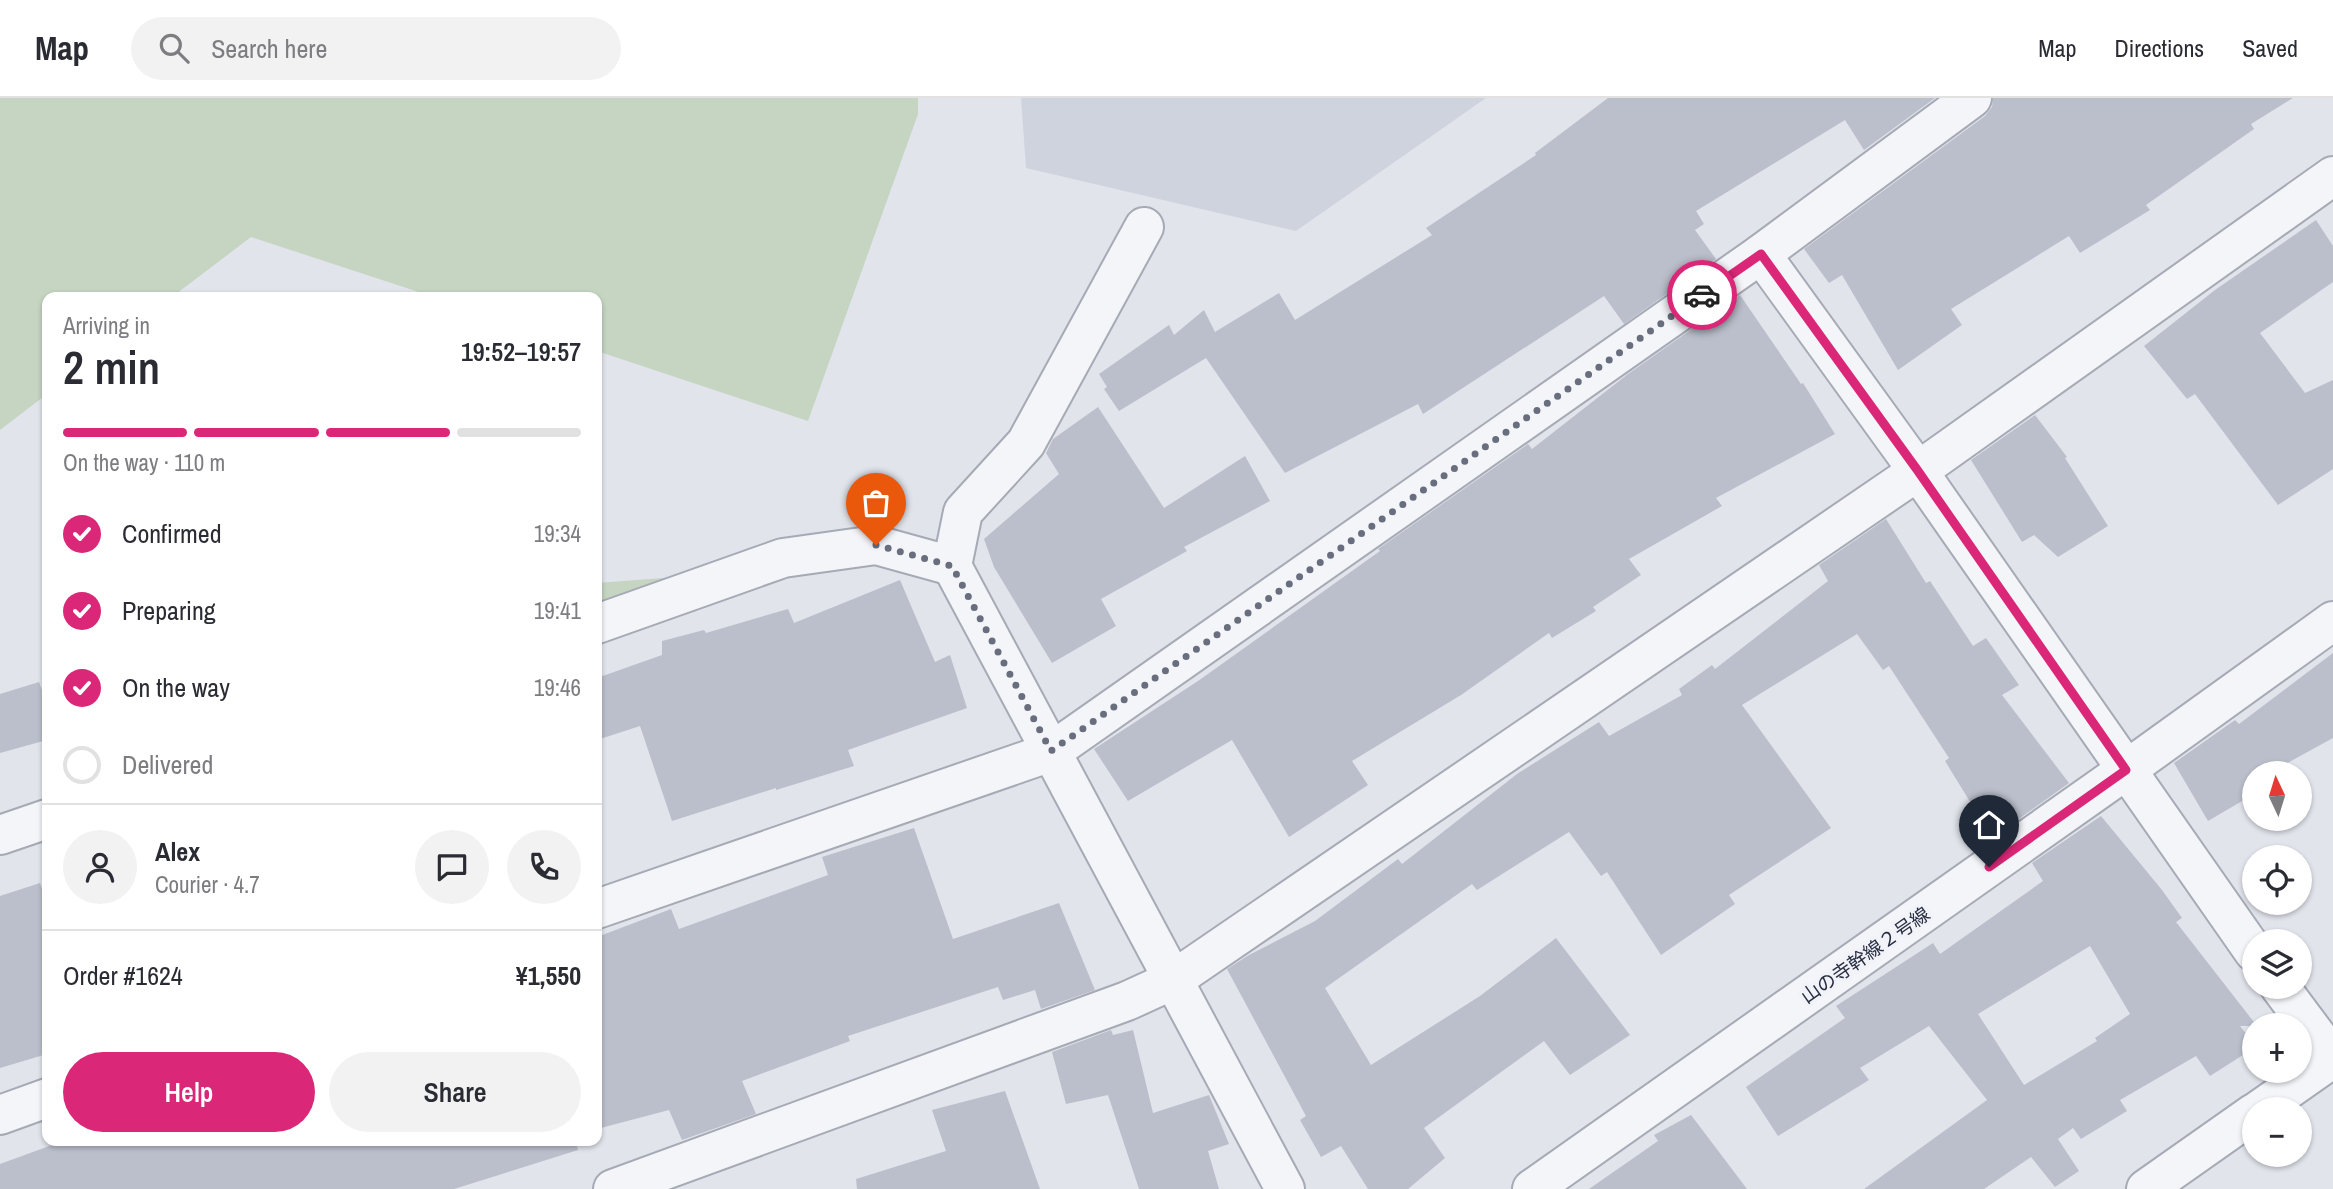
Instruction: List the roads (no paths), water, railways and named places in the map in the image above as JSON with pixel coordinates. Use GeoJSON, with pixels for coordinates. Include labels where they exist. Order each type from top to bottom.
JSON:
{"type":"FeatureCollection","features":[{"type":"Feature","properties":{"kind":"street"},"geometry":{"type":"LineString","coordinates":[[602,906],[1051,751],[1761,254],[1972,98]]}},
{"type":"Feature","properties":{"kind":"street"},"geometry":{"type":"LineString","coordinates":[[613,1189],[1127,1001],[1173,980],[1918,471],[2333,176]]}},
{"type":"Feature","properties":{"kind":"street"},"geometry":{"type":"LineString","coordinates":[[1144,227],[1026,443],[963,512],[952,566],[1284,1189]]}},
{"type":"Feature","properties":{"kind":"street"},"geometry":{"type":"LineString","coordinates":[[1761,254],[1918,471],[2242,935]]}},
{"type":"Feature","properties":{"kind":"street"},"geometry":{"type":"LineString","coordinates":[[602,622],[783,558],[876,545],[952,566]]}},
{"type":"Feature","properties":{"kind":"street","name":"山の寺幹線２号線"},"geometry":{"type":"LineString","coordinates":[[1532,1189],[2333,621]]}},
{"type":"Feature","properties":{"kind":"street"},"geometry":{"type":"LineString","coordinates":[[0,835],[42,821]]}},
{"type":"Feature","properties":{"kind":"street"},"geometry":{"type":"LineString","coordinates":[[2278,1097],[2333,1058],[2289,999]]}},
{"type":"Feature","properties":{"kind":"street"},"geometry":{"type":"LineString","coordinates":[[0,1115],[42,1100]]}},
{"type":"Feature","properties":{"kind":"street"},"geometry":{"type":"LineString","coordinates":[[2146,1189],[2242,1121]]}}]}
